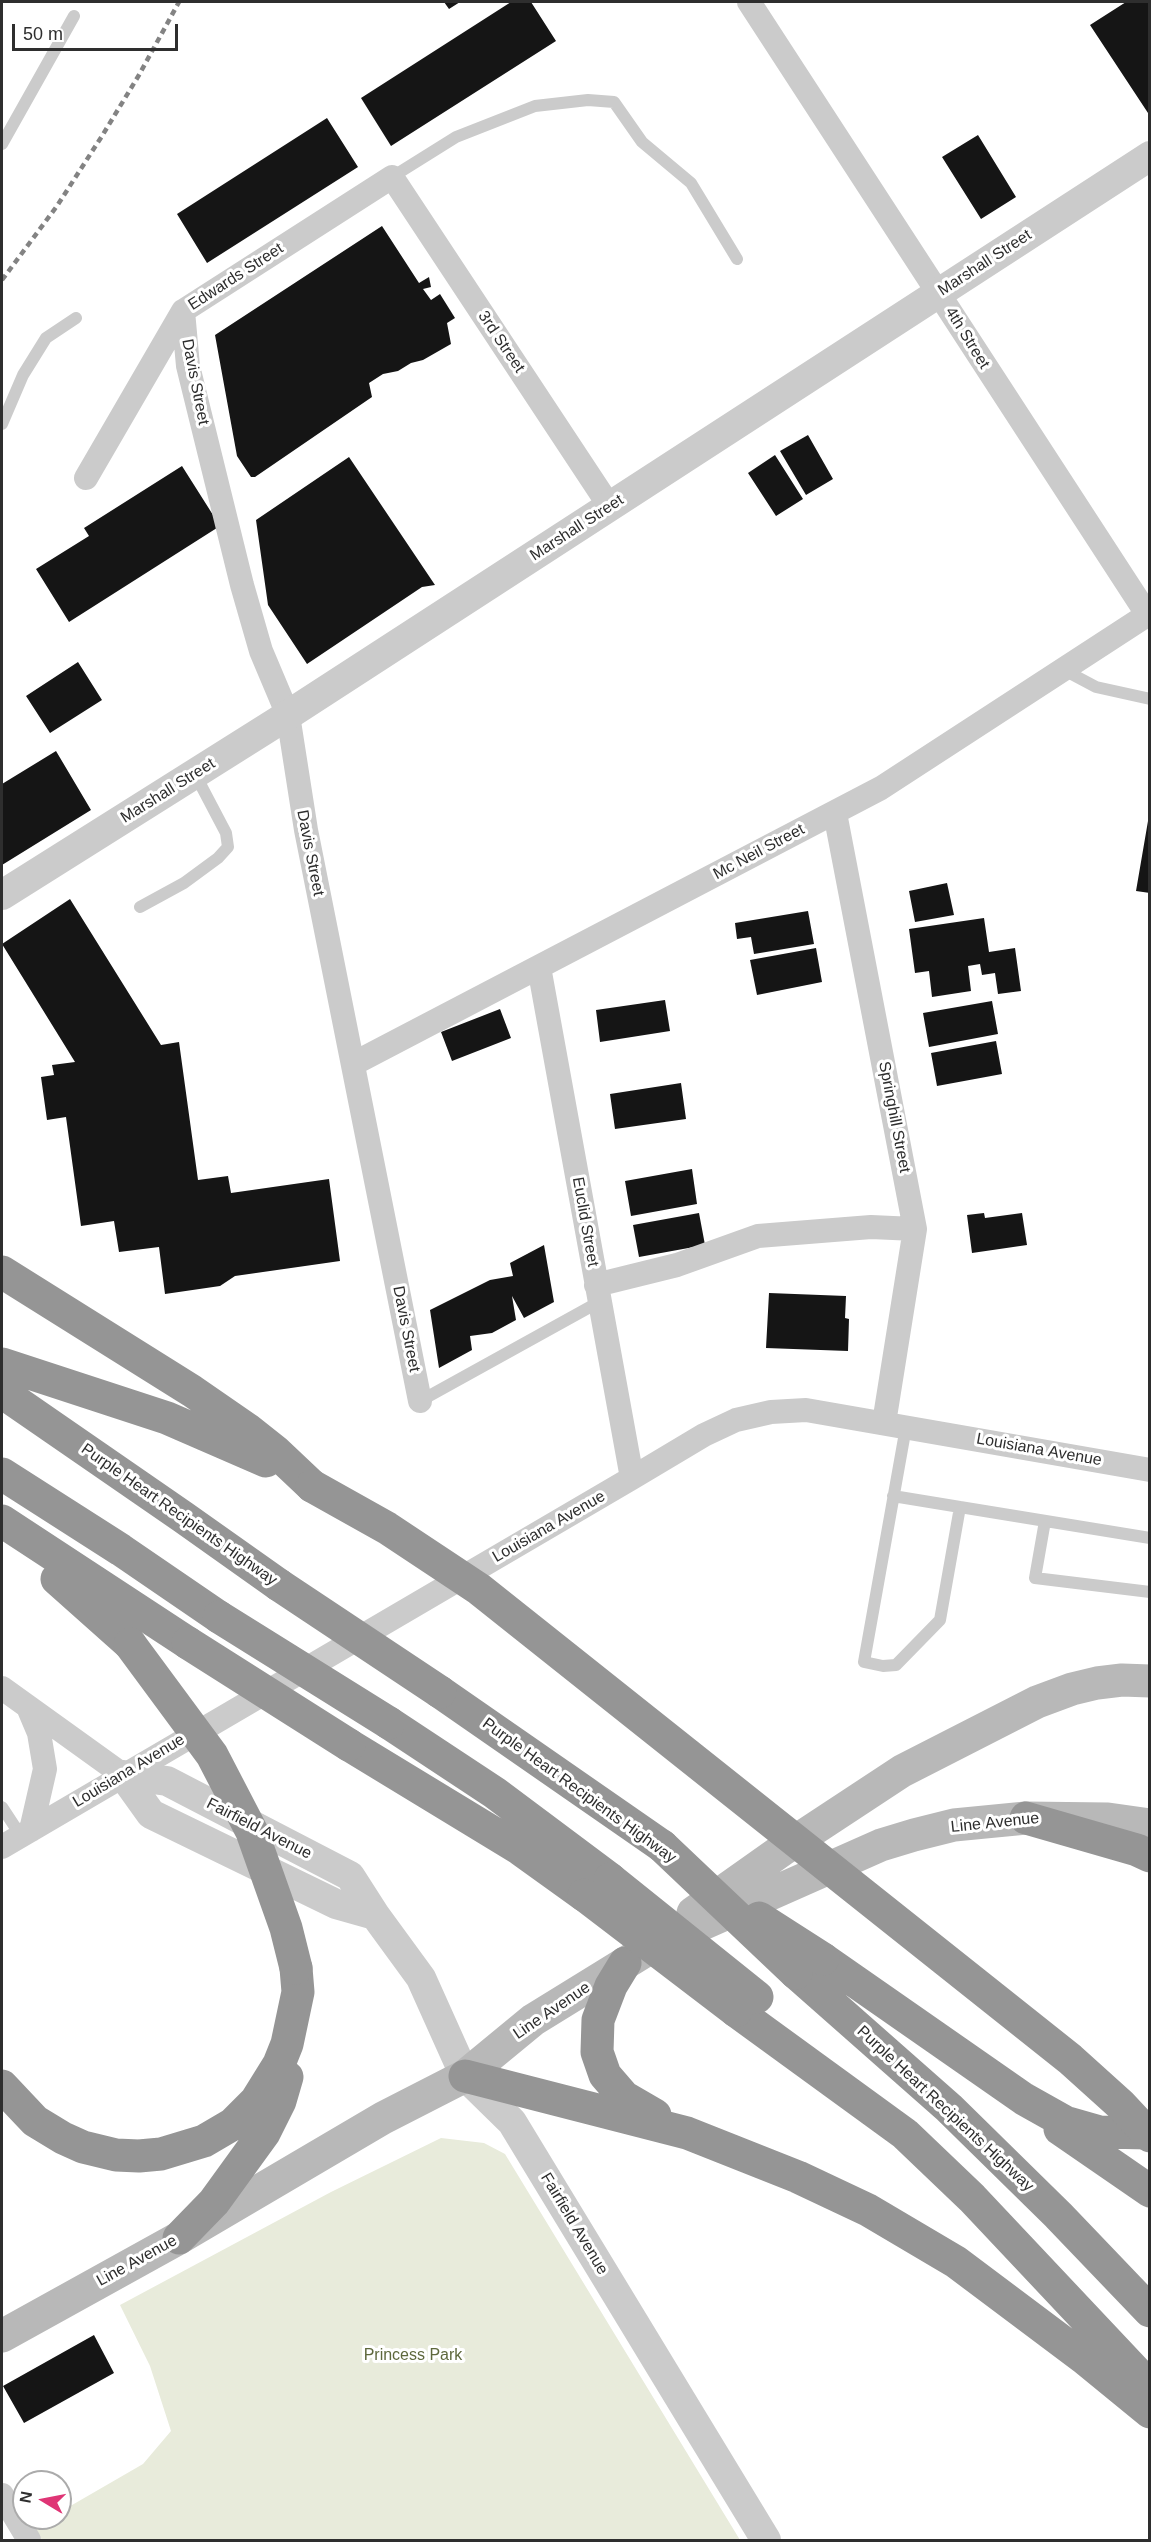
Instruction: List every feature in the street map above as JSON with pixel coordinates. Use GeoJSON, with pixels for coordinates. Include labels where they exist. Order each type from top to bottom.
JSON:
{"type":"FeatureCollection","features":[{"type":"Feature","properties":{"kind":"highway"},"geometry":{"type":"LineString","coordinates":[[2,1272],[201,1397],[276,1452],[312,1486]]}},
{"type":"Feature","properties":{"kind":"highway"},"geometry":{"type":"LineString","coordinates":[[2,1364],[167,1418],[258,1457],[387,1528],[479,1589],[1070,2059],[1149,2134]]}},
{"type":"Feature","properties":{"kind":"highway","name":"Purple Heart Recipients Highway"},"geometry":{"type":"LineString","coordinates":[[2,1392],[279,1585],[440,1692],[662,1846],[716,1897],[759,1918],[810,1966],[1058,2215],[1149,2311]]}},
{"type":"Feature","properties":{"kind":"highway"},"geometry":{"type":"LineString","coordinates":[[2,1474],[121,1550],[219,1617],[389,1723],[495,1793],[597,1887],[746,2004],[852,2074],[905,2134],[972,2198],[1149,2387]]}},
{"type":"Feature","properties":{"kind":"highway"},"geometry":{"type":"LineString","coordinates":[[2,1521],[349,1745],[520,1849],[597,1887]]}},
{"type":"Feature","properties":{"kind":"highway"},"geometry":{"type":"LineString","coordinates":[[2,1535],[89,1605],[130,1644],[212,1755],[252,1832],[286,1928],[297,1980],[293,2047],[279,2101],[264,2133],[214,2202],[179,2238]]}},
{"type":"Feature","properties":{"kind":"highway"},"geometry":{"type":"LineString","coordinates":[[1026,1818],[1137,1850],[1149,1856]]}},
{"type":"Feature","properties":{"kind":"highway"},"geometry":{"type":"LineString","coordinates":[[625,1964],[611,1986],[598,2020],[599,2060],[605,2075],[624,2097],[690,2134]]}},
{"type":"Feature","properties":{"kind":"highway"},"geometry":{"type":"LineString","coordinates":[[810,1966],[1065,2122],[1101,2132],[1149,2134]]}},
{"type":"Feature","properties":{"kind":"highway"},"geometry":{"type":"LineString","coordinates":[[2,2086],[35,2121],[83,2147],[116,2155],[139,2156],[183,2149],[204,2141],[233,2124],[256,2101],[279,2064],[287,2044],[297,1980]]}},
{"type":"Feature","properties":{"kind":"highway"},"geometry":{"type":"LineString","coordinates":[[465,2076],[690,2134],[798,2177],[868,2210],[956,2262],[1019,2308],[1149,2412]]}},
{"type":"Feature","properties":{"kind":"highway"},"geometry":{"type":"LineString","coordinates":[[1024,2099],[1056,2127],[1149,2191]]}},
{"type":"Feature","properties":{"kind":"main road"},"geometry":{"type":"LineString","coordinates":[[653,1946],[707,1901],[902,1771],[1037,1702],[1072,1689],[1122,1680],[1149,1681]]}},
{"type":"Feature","properties":{"kind":"main road","name":"Line Avenue"},"geometry":{"type":"LineString","coordinates":[[2,2336],[179,2238],[383,2118],[465,2076],[533,2020],[653,1946],[881,1845],[954,1826],[1026,1818],[1108,1820],[1149,1825]]}},
{"type":"Feature","properties":{"kind":"street","name":"4th Street"},"geometry":{"type":"LineString","coordinates":[[749,2],[1148,613]]}},
{"type":"Feature","properties":{"kind":"street","name":"Marshall Street"},"geometry":{"type":"LineString","coordinates":[[2,896],[288,715],[1149,156]]}},
{"type":"Feature","properties":{"kind":"street","name":"Edwards Street"},"geometry":{"type":"LineString","coordinates":[[86,478],[183,310],[392,177]]}},
{"type":"Feature","properties":{"kind":"street","name":"3rd Street"},"geometry":{"type":"LineString","coordinates":[[392,177],[610,507]]}},
{"type":"Feature","properties":{"kind":"street","name":"Davis Street"},"geometry":{"type":"LineString","coordinates":[[183,310],[188,366],[242,585],[261,651],[288,715],[306,830],[420,1401]]}},
{"type":"Feature","properties":{"kind":"street","name":"Mc Neil Street"},"geometry":{"type":"LineString","coordinates":[[353,1064],[835,813],[915,767],[1148,613]]}},
{"type":"Feature","properties":{"kind":"street","name":"Springhill Street"},"geometry":{"type":"LineString","coordinates":[[835,813],[915,1229],[895,1425]]}},
{"type":"Feature","properties":{"kind":"street","name":"Euclid Street"},"geometry":{"type":"LineString","coordinates":[[539,967],[632,1478]]}},
{"type":"Feature","properties":{"kind":"street"},"geometry":{"type":"LineString","coordinates":[[598,1293],[758,1236],[871,1227],[915,1229]]}},
{"type":"Feature","properties":{"kind":"street","name":"Louisiana Avenue"},"geometry":{"type":"LineString","coordinates":[[18,1838],[632,1478],[736,1420],[771,1412],[806,1410],[1149,1470]]}},
{"type":"Feature","properties":{"kind":"street","name":"Fairfield Avenue"},"geometry":{"type":"LineString","coordinates":[[2,1688],[123,1775],[151,1814],[336,1904],[375,1916],[421,1978],[465,2076],[512,2121],[766,2541]]}},
{"type":"Feature","properties":{"kind":"street"},"geometry":{"type":"LineString","coordinates":[[18,1838],[45,1769],[39,1733],[28,1707]]}},
{"type":"Feature","properties":{"kind":"street"},"geometry":{"type":"LineString","coordinates":[[2,2495],[29,2541]]}},
{"type":"Feature","properties":{"kind":"lane"},"geometry":{"type":"LineString","coordinates":[[2,144],[74,16]]}},
{"type":"Feature","properties":{"kind":"lane"},"geometry":{"type":"LineString","coordinates":[[392,177],[456,137],[536,106],[588,100],[614,102],[642,142],[691,183],[737,260]]}},
{"type":"Feature","properties":{"kind":"lane"},"geometry":{"type":"LineString","coordinates":[[2,424],[23,375],[46,338],[76,318]]}},
{"type":"Feature","properties":{"kind":"lane"},"geometry":{"type":"LineString","coordinates":[[1064,670],[1096,687],[1149,699]]}},
{"type":"Feature","properties":{"kind":"lane"},"geometry":{"type":"LineString","coordinates":[[140,907],[184,883],[218,858],[228,847],[226,833],[195,774]]}},
{"type":"Feature","properties":{"kind":"lane"},"geometry":{"type":"LineString","coordinates":[[420,1401],[598,1293]]}},
{"type":"Feature","properties":{"kind":"lane"},"geometry":{"type":"LineString","coordinates":[[895,1425],[894,1496],[864,1662],[883,1666],[896,1665],[940,1620],[960,1507]]}},
{"type":"Feature","properties":{"kind":"lane"},"geometry":{"type":"LineString","coordinates":[[894,1496],[1149,1538]]}},
{"type":"Feature","properties":{"kind":"lane"},"geometry":{"type":"LineString","coordinates":[[1046,1521],[1035,1578],[1149,1592]]}},
{"type":"Feature","properties":{"kind":"lane"},"geometry":{"type":"LineString","coordinates":[[2,1807],[18,1838]]}},
{"type":"Feature","properties":{"kind":"green space","name":"Princess Park"},"geometry":{"type":"Polygon","coordinates":[[[441,2138],[484,2143],[505,2154],[740,2540],[42,2540],[36,2530],[72,2530],[72,2505],[143,2464],[171,2431],[150,2366],[120,2305],[331,2192],[441,2138]]]}},
{"type":"Feature","properties":{"kind":"building"},"geometry":{"type":"Polygon","coordinates":[[[444,2],[460,2],[449,9],[444,2]]]}},
{"type":"Feature","properties":{"kind":"building"},"geometry":{"type":"Polygon","coordinates":[[[511,2],[531,2],[556,41],[391,146],[361,98],[511,2]]]}},
{"type":"Feature","properties":{"kind":"building"},"geometry":{"type":"Polygon","coordinates":[[[1126,2],[1150,2],[1148,113],[1090,25],[1126,2]]]}},
{"type":"Feature","properties":{"kind":"building"},"geometry":{"type":"Polygon","coordinates":[[[327,118],[358,167],[207,263],[177,214],[327,118]]]}},
{"type":"Feature","properties":{"kind":"building"},"geometry":{"type":"Polygon","coordinates":[[[978,135],[1016,197],[981,219],[942,157],[978,135]]]}},
{"type":"Feature","properties":{"kind":"building"},"geometry":{"type":"Polygon","coordinates":[[[382,226],[419,283],[429,277],[431,287],[423,289],[431,300],[440,294],[455,318],[447,323],[451,344],[423,360],[411,363],[398,371],[383,374],[369,383],[372,397],[255,477],[251,477],[237,456],[215,335],[382,226]]]}},
{"type":"Feature","properties":{"kind":"building"},"geometry":{"type":"Polygon","coordinates":[[[808,435],[833,479],[806,495],[780,451],[808,435]]]}},
{"type":"Feature","properties":{"kind":"building"},"geometry":{"type":"Polygon","coordinates":[[[775,455],[803,499],[776,516],[748,473],[775,455]]]}},
{"type":"Feature","properties":{"kind":"building"},"geometry":{"type":"Polygon","coordinates":[[[349,457],[435,585],[422,587],[307,664],[268,605],[256,520],[349,457]]]}},
{"type":"Feature","properties":{"kind":"building"},"geometry":{"type":"Polygon","coordinates":[[[182,466],[220,526],[69,622],[36,569],[89,536],[84,528],[182,466]]]}},
{"type":"Feature","properties":{"kind":"building"},"geometry":{"type":"Polygon","coordinates":[[[78,662],[102,700],[50,733],[26,696],[78,662]]]}},
{"type":"Feature","properties":{"kind":"building"},"geometry":{"type":"Polygon","coordinates":[[[56,751],[91,810],[2,865],[2,784],[56,751]]]}},
{"type":"Feature","properties":{"kind":"building"},"geometry":{"type":"Polygon","coordinates":[[[1148,821],[1150,821],[1150,893],[1136,891],[1148,821]]]}},
{"type":"Feature","properties":{"kind":"building"},"geometry":{"type":"Polygon","coordinates":[[[947,883],[954,915],[915,922],[909,891],[947,883]]]}},
{"type":"Feature","properties":{"kind":"building"},"geometry":{"type":"Polygon","coordinates":[[[70,899],[161,1045],[179,1042],[198,1180],[228,1176],[231,1193],[329,1179],[340,1261],[235,1276],[220,1286],[165,1294],[159,1247],[119,1252],[114,1221],[81,1226],[66,1117],[47,1120],[41,1077],[54,1075],[52,1065],[75,1062],[2,944],[70,899]]]}},
{"type":"Feature","properties":{"kind":"building"},"geometry":{"type":"Polygon","coordinates":[[[808,911],[814,944],[754,954],[751,937],[737,939],[735,923],[808,911]]]}},
{"type":"Feature","properties":{"kind":"building"},"geometry":{"type":"Polygon","coordinates":[[[984,918],[989,952],[1015,948],[1021,991],[998,994],[995,973],[982,975],[980,964],[968,966],[971,991],[932,997],[929,971],[915,973],[909,929],[984,918]]]}},
{"type":"Feature","properties":{"kind":"building"},"geometry":{"type":"Polygon","coordinates":[[[816,948],[822,982],[757,995],[750,960],[816,948]]]}},
{"type":"Feature","properties":{"kind":"building"},"geometry":{"type":"Polygon","coordinates":[[[665,1000],[670,1031],[600,1042],[596,1010],[665,1000]]]}},
{"type":"Feature","properties":{"kind":"building"},"geometry":{"type":"Polygon","coordinates":[[[992,1001],[998,1034],[929,1047],[923,1013],[992,1001]]]}},
{"type":"Feature","properties":{"kind":"building"},"geometry":{"type":"Polygon","coordinates":[[[500,1009],[511,1038],[452,1061],[441,1032],[500,1009]]]}},
{"type":"Feature","properties":{"kind":"building"},"geometry":{"type":"Polygon","coordinates":[[[996,1041],[1002,1074],[937,1086],[931,1053],[996,1041]]]}},
{"type":"Feature","properties":{"kind":"building"},"geometry":{"type":"Polygon","coordinates":[[[681,1083],[686,1119],[615,1129],[610,1094],[681,1083]]]}},
{"type":"Feature","properties":{"kind":"building"},"geometry":{"type":"Polygon","coordinates":[[[692,1169],[697,1204],[631,1216],[625,1181],[692,1169]]]}},
{"type":"Feature","properties":{"kind":"building"},"geometry":{"type":"Polygon","coordinates":[[[699,1213],[705,1245],[639,1257],[633,1225],[699,1213]]]}},
{"type":"Feature","properties":{"kind":"building"},"geometry":{"type":"Polygon","coordinates":[[[984,1213],[985,1218],[1022,1213],[1027,1245],[972,1253],[967,1215],[984,1213]]]}},
{"type":"Feature","properties":{"kind":"building"},"geometry":{"type":"Polygon","coordinates":[[[544,1245],[554,1302],[524,1318],[512,1296],[516,1320],[492,1333],[470,1336],[472,1350],[439,1368],[430,1310],[490,1280],[513,1276],[510,1263],[544,1245]]]}},
{"type":"Feature","properties":{"kind":"building"},"geometry":{"type":"Polygon","coordinates":[[[769,1293],[846,1296],[845,1318],[849,1319],[848,1351],[766,1348],[769,1293]]]}},
{"type":"Feature","properties":{"kind":"building"},"geometry":{"type":"Polygon","coordinates":[[[94,2335],[114,2373],[24,2423],[3,2386],[94,2335]]]}},
{"type":"Feature","properties":{"kind":"railway"},"geometry":{"type":"LineString","coordinates":[[2,280],[57,206],[102,136],[179,2]]}}]}
